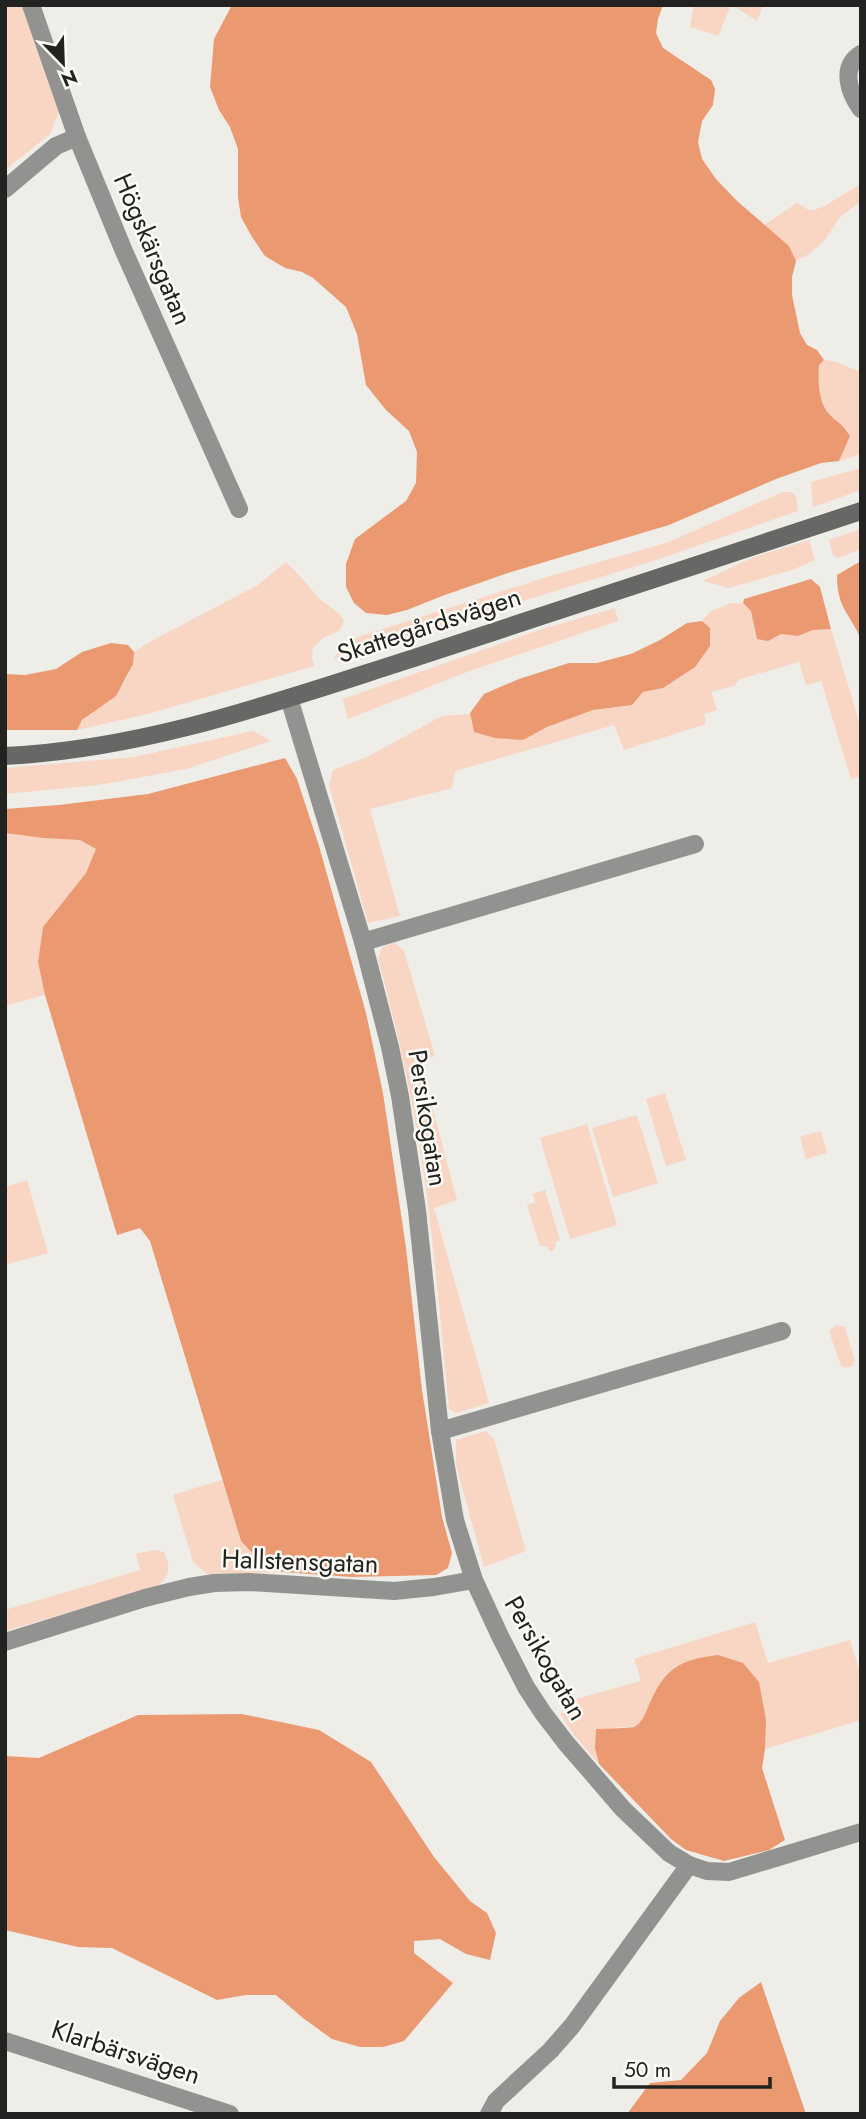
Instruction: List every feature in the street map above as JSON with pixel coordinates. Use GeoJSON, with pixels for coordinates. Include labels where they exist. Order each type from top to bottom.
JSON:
{"type":"FeatureCollection","features":[{"type":"Feature","properties":{"kind":"street","name":"Högskärsgatan"},"geometry":{"type":"LineString","coordinates":[[31,5],[77,137],[128,261],[239,509]]}},
{"type":"Feature","properties":{"kind":"street"},"geometry":{"type":"LineString","coordinates":[[861,54],[849,67],[848,82],[853,98],[861,108]]}},
{"type":"Feature","properties":{"kind":"street"},"geometry":{"type":"LineString","coordinates":[[5,189],[56,146],[77,137]]}},
{"type":"Feature","properties":{"kind":"street","name":"Skattegårdsvägen"},"geometry":{"type":"LineString","coordinates":[[5,756],[63,751],[180,730],[289,698],[861,511]]}},
{"type":"Feature","properties":{"kind":"street","name":"Persikogatan"},"geometry":{"type":"LineString","coordinates":[[289,698],[363,942],[390,1047],[400,1096],[424,1268],[440,1431],[455,1520],[486,1610],[526,1687],[551,1723],[623,1810],[669,1853],[689,1865],[707,1871],[729,1872],[861,1832]]}},
{"type":"Feature","properties":{"kind":"street"},"geometry":{"type":"LineString","coordinates":[[363,942],[695,844]]}},
{"type":"Feature","properties":{"kind":"street"},"geometry":{"type":"LineString","coordinates":[[440,1431],[782,1331]]}},
{"type":"Feature","properties":{"kind":"street","name":"Hallstensgatan"},"geometry":{"type":"LineString","coordinates":[[5,1642],[145,1598],[214,1583],[249,1582],[394,1591],[474,1580]]}},
{"type":"Feature","properties":{"kind":"street"},"geometry":{"type":"LineString","coordinates":[[489,2114],[496,2101],[550,2051],[572,2026],[689,1865]]}},
{"type":"Feature","properties":{"kind":"street","name":"Klarbärsvägen"},"geometry":{"type":"LineString","coordinates":[[5,2041],[230,2114]]}},
{"type":"Feature","properties":{"kind":"shaded area"},"geometry":{"type":"Polygon","coordinates":[[[5,5],[23,5],[59,112],[50,134],[5,170],[5,5]]]}},
{"type":"Feature","properties":{"kind":"shaded area"},"geometry":{"type":"Polygon","coordinates":[[[232,5],[663,5],[656,33],[663,48],[711,80],[715,89],[713,105],[702,121],[698,142],[702,159],[737,201],[789,246],[796,261],[792,277],[792,295],[800,333],[807,345],[817,350],[824,360],[819,365],[823,404],[850,436],[839,461],[821,463],[776,479],[669,525],[511,572],[407,610],[387,615],[366,613],[354,603],[346,587],[346,564],[355,539],[406,501],[416,483],[417,452],[409,431],[386,410],[366,385],[357,334],[346,307],[313,278],[285,268],[265,256],[241,217],[238,197],[238,149],[210,87],[214,39],[232,5]]]}},
{"type":"Feature","properties":{"kind":"shaded area"},"geometry":{"type":"Polygon","coordinates":[[[694,5],[731,5],[718,36],[690,27],[694,5]]]}},
{"type":"Feature","properties":{"kind":"shaded area"},"geometry":{"type":"Polygon","coordinates":[[[732,5],[763,5],[757,21],[732,5]]]}},
{"type":"Feature","properties":{"kind":"shaded area"},"geometry":{"type":"Polygon","coordinates":[[[861,184],[861,202],[841,216],[824,241],[796,261],[789,246],[764,225],[797,203],[810,211],[823,207],[861,184]]]}},
{"type":"Feature","properties":{"kind":"shaded area"},"geometry":{"type":"Polygon","coordinates":[[[824,360],[861,372],[861,454],[839,461],[850,435],[823,404],[819,365],[824,360]]]}},
{"type":"Feature","properties":{"kind":"shaded area"},"geometry":{"type":"Polygon","coordinates":[[[861,468],[861,490],[813,507],[811,482],[861,468]]]}},
{"type":"Feature","properties":{"kind":"shaded area"},"geometry":{"type":"Polygon","coordinates":[[[783,492],[792,492],[796,496],[798,511],[653,561],[334,659],[341,645],[361,636],[550,576],[666,543],[783,492]]]}},
{"type":"Feature","properties":{"kind":"shaded area"},"geometry":{"type":"Polygon","coordinates":[[[861,529],[861,549],[838,558],[833,555],[829,540],[861,529]]]}},
{"type":"Feature","properties":{"kind":"shaded area"},"geometry":{"type":"Polygon","coordinates":[[[809,540],[815,560],[792,570],[729,588],[703,581],[754,557],[809,540]]]}},
{"type":"Feature","properties":{"kind":"shaded area"},"geometry":{"type":"Polygon","coordinates":[[[861,561],[861,639],[841,603],[837,575],[861,561]]]}},
{"type":"Feature","properties":{"kind":"shaded area"},"geometry":{"type":"Polygon","coordinates":[[[286,562],[344,621],[339,631],[323,638],[313,648],[314,666],[148,714],[77,730],[84,719],[113,696],[123,684],[131,669],[134,652],[258,585],[286,562]]]}},
{"type":"Feature","properties":{"kind":"shaded area"},"geometry":{"type":"Polygon","coordinates":[[[811,579],[820,587],[831,629],[813,630],[798,636],[781,634],[768,641],[757,639],[751,611],[743,603],[744,599],[811,579]]]}},
{"type":"Feature","properties":{"kind":"shaded area"},"geometry":{"type":"Polygon","coordinates":[[[731,603],[743,603],[751,611],[757,638],[781,634],[798,636],[813,630],[831,629],[861,728],[861,776],[851,779],[821,681],[806,685],[799,662],[740,679],[734,686],[711,692],[717,710],[704,714],[706,724],[624,750],[614,725],[455,771],[452,788],[370,809],[400,916],[368,923],[329,785],[333,770],[367,757],[442,716],[470,714],[474,732],[522,740],[547,727],[593,710],[632,705],[643,692],[663,688],[710,628],[702,621],[710,612],[731,603]]]}},
{"type":"Feature","properties":{"kind":"shaded area"},"geometry":{"type":"Polygon","coordinates":[[[615,608],[618,621],[472,670],[348,719],[343,699],[539,630],[615,608]]]}},
{"type":"Feature","properties":{"kind":"shaded area"},"geometry":{"type":"Polygon","coordinates":[[[702,621],[710,628],[710,646],[695,667],[663,688],[643,692],[632,705],[593,710],[547,727],[523,740],[495,738],[474,732],[470,713],[484,694],[569,663],[597,663],[631,654],[687,623],[702,621]]]}},
{"type":"Feature","properties":{"kind":"shaded area"},"geometry":{"type":"Polygon","coordinates":[[[111,643],[128,645],[134,652],[133,664],[116,696],[82,720],[77,730],[5,730],[5,674],[25,675],[56,669],[82,652],[111,643]]]}},
{"type":"Feature","properties":{"kind":"shaded area"},"geometry":{"type":"Polygon","coordinates":[[[253,731],[271,741],[186,769],[98,785],[5,794],[5,768],[134,757],[253,731]]]}},
{"type":"Feature","properties":{"kind":"shaded area"},"geometry":{"type":"Polygon","coordinates":[[[285,758],[297,779],[319,846],[366,1013],[383,1093],[406,1248],[422,1390],[442,1517],[452,1553],[448,1568],[436,1575],[352,1577],[282,1572],[254,1555],[241,1541],[150,1241],[140,1228],[117,1235],[45,995],[38,962],[43,927],[86,873],[96,849],[80,840],[5,833],[5,809],[148,794],[285,758]]]}},
{"type":"Feature","properties":{"kind":"shaded area"},"geometry":{"type":"Polygon","coordinates":[[[5,833],[80,840],[97,849],[86,873],[43,927],[38,962],[45,995],[5,1006],[5,833]]]}},
{"type":"Feature","properties":{"kind":"shaded area"},"geometry":{"type":"Polygon","coordinates":[[[395,942],[404,951],[435,1056],[420,1061],[457,1200],[434,1208],[489,1403],[456,1413],[449,1409],[430,1224],[413,1106],[378,958],[382,948],[395,942]]]}},
{"type":"Feature","properties":{"kind":"shaded area"},"geometry":{"type":"Polygon","coordinates":[[[665,1093],[686,1160],[666,1166],[646,1099],[665,1093]]]}},
{"type":"Feature","properties":{"kind":"shaded area"},"geometry":{"type":"Polygon","coordinates":[[[637,1115],[658,1183],[613,1197],[592,1128],[637,1115]]]}},
{"type":"Feature","properties":{"kind":"shaded area"},"geometry":{"type":"Polygon","coordinates":[[[587,1124],[617,1225],[570,1239],[540,1138],[587,1124]]]}},
{"type":"Feature","properties":{"kind":"shaded area"},"geometry":{"type":"Polygon","coordinates":[[[821,1131],[827,1153],[806,1159],[800,1137],[821,1131]]]}},
{"type":"Feature","properties":{"kind":"shaded area"},"geometry":{"type":"Polygon","coordinates":[[[27,1180],[48,1253],[5,1265],[5,1187],[27,1180]]]}},
{"type":"Feature","properties":{"kind":"shaded area"},"geometry":{"type":"Polygon","coordinates":[[[545,1190],[560,1240],[556,1242],[555,1249],[550,1251],[547,1246],[540,1246],[527,1205],[535,1202],[533,1194],[545,1190]]]}},
{"type":"Feature","properties":{"kind":"shaded area"},"geometry":{"type":"Polygon","coordinates":[[[836,1325],[845,1327],[855,1361],[852,1366],[846,1368],[841,1366],[829,1331],[836,1325]]]}},
{"type":"Feature","properties":{"kind":"shaded area"},"geometry":{"type":"Polygon","coordinates":[[[486,1431],[494,1439],[526,1551],[484,1567],[456,1465],[456,1440],[486,1431]]]}},
{"type":"Feature","properties":{"kind":"shaded area"},"geometry":{"type":"Polygon","coordinates":[[[222,1480],[241,1541],[254,1555],[282,1572],[207,1574],[193,1562],[173,1495],[222,1480]]]}},
{"type":"Feature","properties":{"kind":"shaded area"},"geometry":{"type":"Polygon","coordinates":[[[155,1550],[164,1552],[168,1562],[167,1574],[158,1586],[5,1631],[5,1610],[140,1570],[136,1554],[155,1550]]]}},
{"type":"Feature","properties":{"kind":"shaded area"},"geometry":{"type":"Polygon","coordinates":[[[755,1622],[768,1663],[850,1640],[861,1676],[861,1720],[765,1749],[766,1720],[654,1694],[643,1720],[634,1726],[618,1727],[595,1748],[599,1764],[560,1714],[574,1709],[572,1700],[641,1681],[634,1659],[755,1622]]]}},
{"type":"Feature","properties":{"kind":"shaded area"},"geometry":{"type":"Polygon","coordinates":[[[718,1655],[743,1663],[759,1682],[766,1720],[762,1768],[785,1840],[769,1850],[724,1861],[686,1850],[671,1839],[599,1764],[595,1748],[596,1729],[634,1727],[640,1723],[661,1682],[675,1668],[683,1663],[718,1655]]]}},
{"type":"Feature","properties":{"kind":"shaded area"},"geometry":{"type":"Polygon","coordinates":[[[242,1714],[319,1730],[371,1762],[434,1857],[470,1901],[487,1913],[496,1933],[490,1960],[466,1954],[440,1939],[414,1941],[414,1953],[453,1983],[404,2041],[383,2047],[360,2047],[332,2039],[276,1995],[246,1995],[217,2000],[112,1948],[78,1947],[5,1930],[5,1756],[39,1758],[138,1715],[242,1714]]]}},
{"type":"Feature","properties":{"kind":"shaded area"},"geometry":{"type":"Polygon","coordinates":[[[761,1982],[806,2114],[627,2114],[650,2083],[681,2080],[707,2053],[720,2021],[739,1998],[761,1982]]]}}]}
